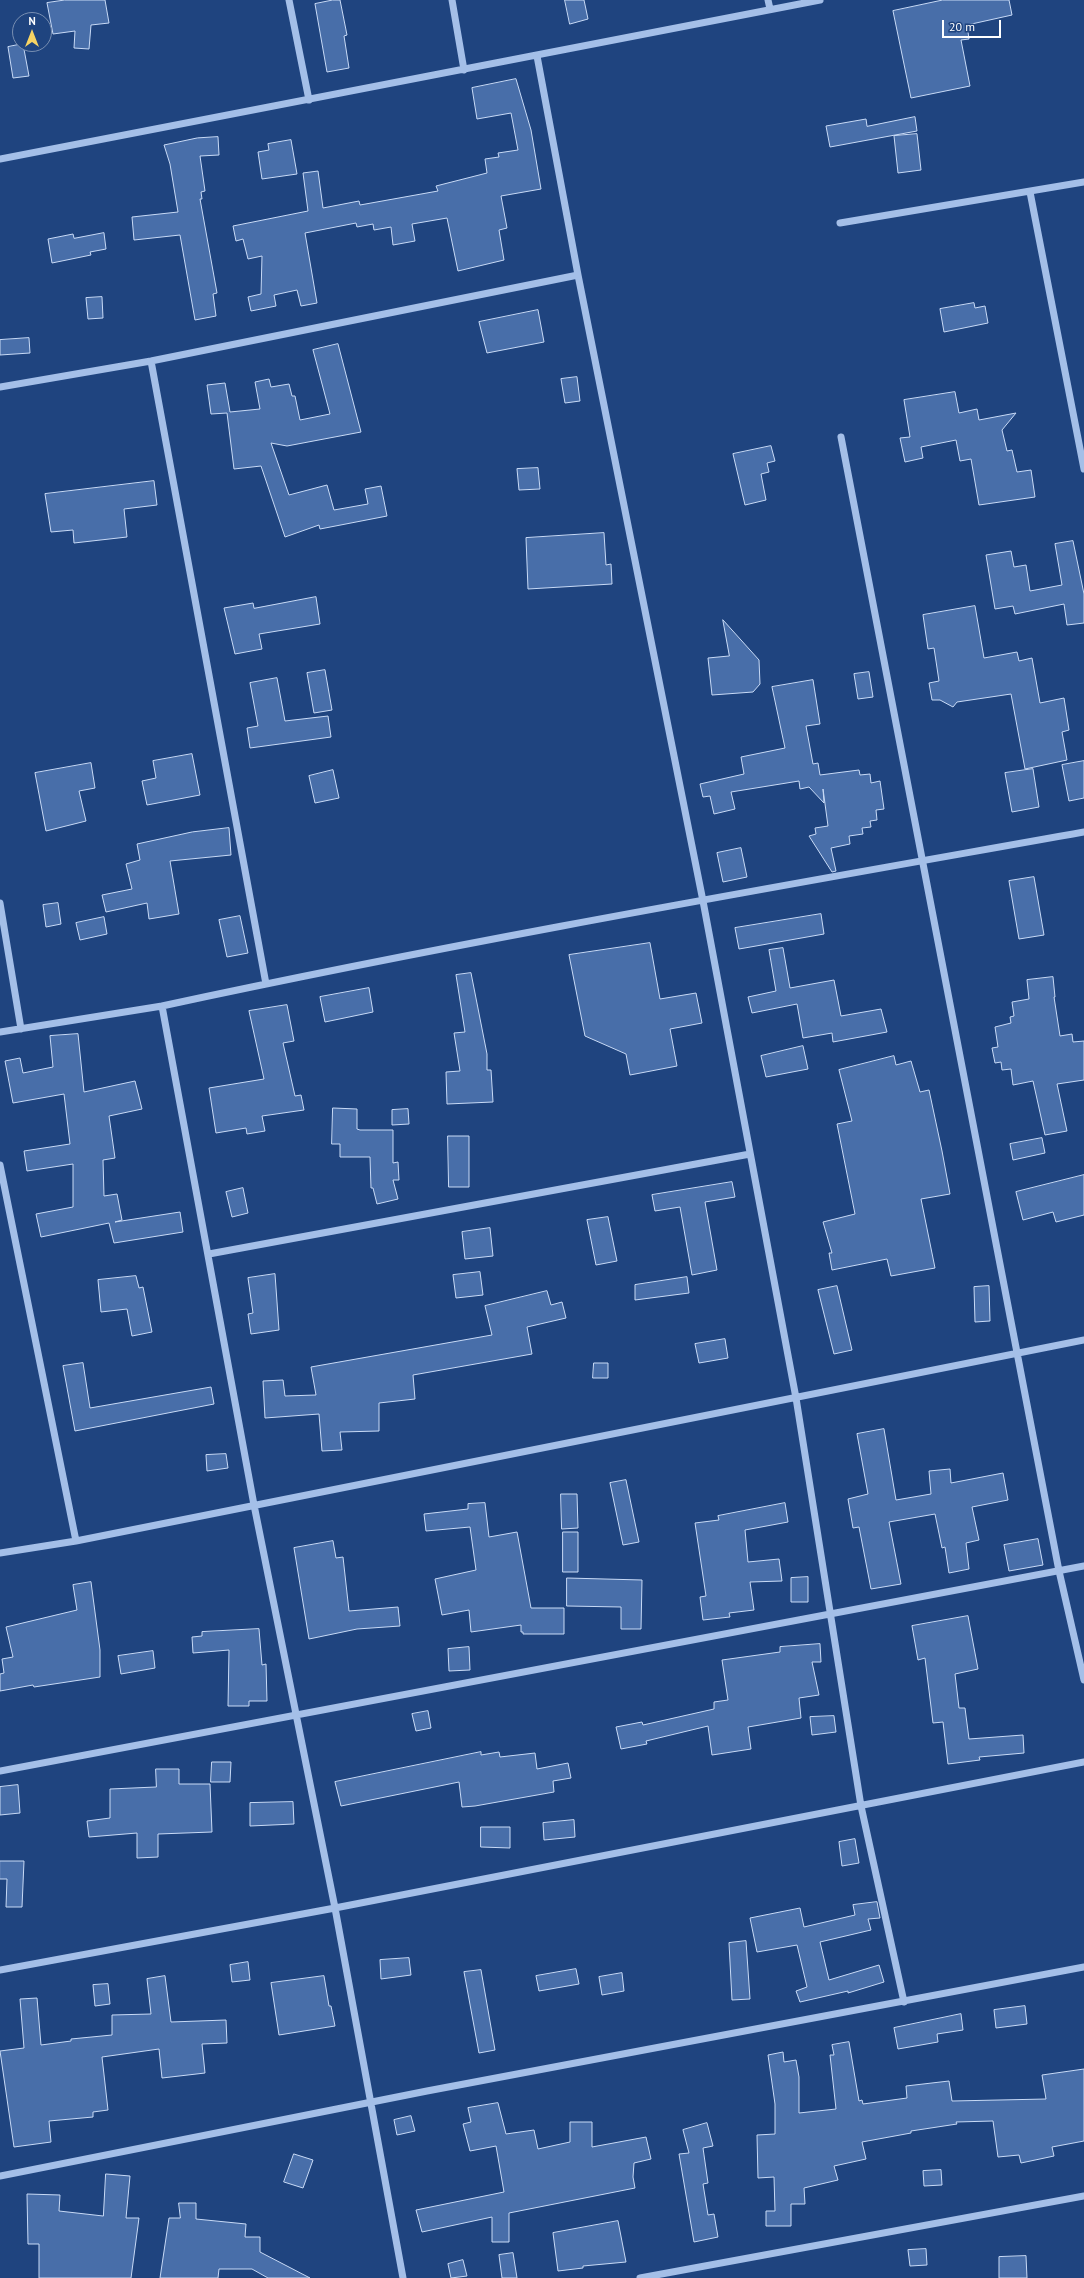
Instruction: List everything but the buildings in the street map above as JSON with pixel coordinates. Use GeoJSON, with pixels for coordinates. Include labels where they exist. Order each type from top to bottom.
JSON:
{"type":"FeatureCollection","features":[{"type":"Feature","properties":{"kind":"street"},"geometry":{"type":"LineString","coordinates":[[289,0],[309,100]]}},
{"type":"Feature","properties":{"kind":"street"},"geometry":{"type":"LineString","coordinates":[[452,0],[464,70]]}},
{"type":"Feature","properties":{"kind":"street"},"geometry":{"type":"LineString","coordinates":[[768,0],[770,9]]}},
{"type":"Feature","properties":{"kind":"street"},"geometry":{"type":"LineString","coordinates":[[0,159],[820,0]]}},
{"type":"Feature","properties":{"kind":"street"},"geometry":{"type":"LineString","coordinates":[[537,56],[578,275],[704,901],[796,1398],[829,1615],[861,1806],[904,2002]]}},
{"type":"Feature","properties":{"kind":"street"},"geometry":{"type":"LineString","coordinates":[[840,222],[1084,182]]}},
{"type":"Feature","properties":{"kind":"street"},"geometry":{"type":"LineString","coordinates":[[1030,192],[1084,468]]}},
{"type":"Feature","properties":{"kind":"street"},"geometry":{"type":"LineString","coordinates":[[0,387],[151,361],[578,275]]}},
{"type":"Feature","properties":{"kind":"street"},"geometry":{"type":"LineString","coordinates":[[151,361],[266,984]]}},
{"type":"Feature","properties":{"kind":"street"},"geometry":{"type":"LineString","coordinates":[[841,437],[924,861],[1059,1571],[1084,1680]]}},
{"type":"Feature","properties":{"kind":"street"},"geometry":{"type":"LineString","coordinates":[[0,1032],[162,1006],[266,984],[704,901],[1084,832]]}},
{"type":"Feature","properties":{"kind":"street"},"geometry":{"type":"LineString","coordinates":[[0,903],[21,1029]]}},
{"type":"Feature","properties":{"kind":"street"},"geometry":{"type":"LineString","coordinates":[[162,1006],[209,1254],[254,1505],[295,1716],[335,1908],[403,2278]]}},
{"type":"Feature","properties":{"kind":"street"},"geometry":{"type":"LineString","coordinates":[[209,1254],[750,1154]]}},
{"type":"Feature","properties":{"kind":"street"},"geometry":{"type":"LineString","coordinates":[[0,1165],[76,1541]]}},
{"type":"Feature","properties":{"kind":"street"},"geometry":{"type":"LineString","coordinates":[[0,1553],[76,1541],[1084,1340]]}},
{"type":"Feature","properties":{"kind":"street"},"geometry":{"type":"LineString","coordinates":[[0,1771],[1084,1566]]}},
{"type":"Feature","properties":{"kind":"street"},"geometry":{"type":"LineString","coordinates":[[0,1970],[335,1908],[1084,1762]]}},
{"type":"Feature","properties":{"kind":"street"},"geometry":{"type":"LineString","coordinates":[[0,2176],[370,2102],[1084,1967]]}},
{"type":"Feature","properties":{"kind":"street"},"geometry":{"type":"LineString","coordinates":[[640,2278],[1084,2196]]}}]}
